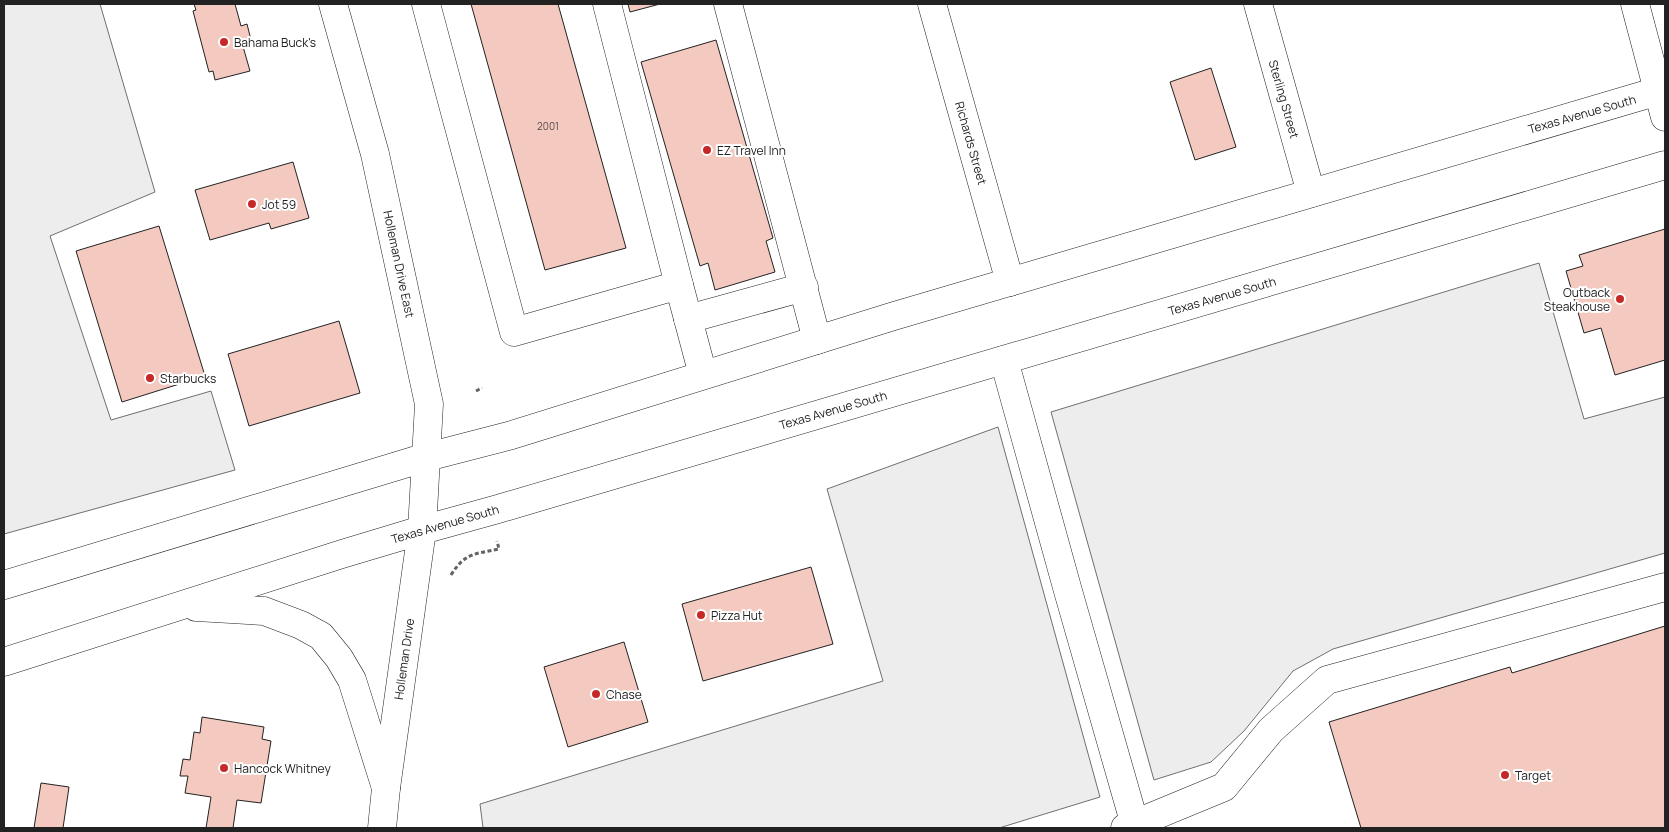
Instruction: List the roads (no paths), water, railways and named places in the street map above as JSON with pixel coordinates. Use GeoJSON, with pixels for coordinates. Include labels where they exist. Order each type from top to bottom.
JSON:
{"type":"FeatureCollection","features":[{"type":"Feature","properties":{"kind":"main road","name":"Holleman Drive East"},"geometry":{"type":"LineString","coordinates":[[333,4],[374,154],[429,404],[422,530]]}},
{"type":"Feature","properties":{"kind":"main road"},"geometry":{"type":"LineString","coordinates":[[426,4],[514,332],[679,285]]}},
{"type":"Feature","properties":{"kind":"main road"},"geometry":{"type":"LineString","coordinates":[[607,4],[703,375]]}},
{"type":"Feature","properties":{"kind":"main road"},"geometry":{"type":"LineString","coordinates":[[728,4],[817,340]]}},
{"type":"Feature","properties":{"kind":"main road","name":"Richards Street"},"geometry":{"type":"LineString","coordinates":[[932,4],[1010,282]]}},
{"type":"Feature","properties":{"kind":"main road","name":"Sterling Street"},"geometry":{"type":"LineString","coordinates":[[1258,4],[1311,193]]}},
{"type":"Feature","properties":{"kind":"main road"},"geometry":{"type":"LineString","coordinates":[[1635,4],[1662,90],[1665,117]]}},
{"type":"Feature","properties":{"kind":"main road","name":"Texas Avenue South"},"geometry":{"type":"LineString","coordinates":[[4,584],[427,457],[512,435],[1010,282],[1662,90]]}},
{"type":"Feature","properties":{"kind":"main road","name":"Texas Avenue South"},"geometry":{"type":"LineString","coordinates":[[4,662],[422,530],[1665,165]]}},
{"type":"Feature","properties":{"kind":"main road"},"geometry":{"type":"LineString","coordinates":[[688,319],[804,287]]}},
{"type":"Feature","properties":{"kind":"main road"},"geometry":{"type":"LineString","coordinates":[[1004,360],[1068,591],[1130,827],[1224,787],[1271,730],[1327,680],[1665,587]]}},
{"type":"Feature","properties":{"kind":"main road","name":"Holleman Drive"},"geometry":{"type":"LineString","coordinates":[[382,828],[422,530]]}},
{"type":"Feature","properties":{"kind":"main road"},"geometry":{"type":"LineString","coordinates":[[182,606],[264,611],[294,622],[321,636],[339,658],[352,680],[386,788]]}},
{"type":"Feature","properties":{"kind":"main road","name":"Holleman Drive"},"geometry":{"type":"LineString","coordinates":[[363,828],[386,788]]}},
{"type":"Feature","properties":{"kind":"place","name":"Bahama Buck's"},"geometry":{"type":"Point","coordinates":[224,42]}},
{"type":"Feature","properties":{"kind":"place","name":"EZ Travel Inn"},"geometry":{"type":"Point","coordinates":[707,150]}},
{"type":"Feature","properties":{"kind":"place","name":"Jot 59"},"geometry":{"type":"Point","coordinates":[252,204]}},
{"type":"Feature","properties":{"kind":"place","name":"Outback Steakhouse"},"geometry":{"type":"Point","coordinates":[1620,299]}},
{"type":"Feature","properties":{"kind":"place","name":"Starbucks"},"geometry":{"type":"Point","coordinates":[150,378]}},
{"type":"Feature","properties":{"kind":"place","name":"Pizza Hut"},"geometry":{"type":"Point","coordinates":[701,615]}},
{"type":"Feature","properties":{"kind":"place","name":"Chase"},"geometry":{"type":"Point","coordinates":[596,694]}},
{"type":"Feature","properties":{"kind":"place","name":"Hancock Whitney"},"geometry":{"type":"Point","coordinates":[224,768]}},
{"type":"Feature","properties":{"kind":"place","name":"Target"},"geometry":{"type":"Point","coordinates":[1505,775]}}]}
